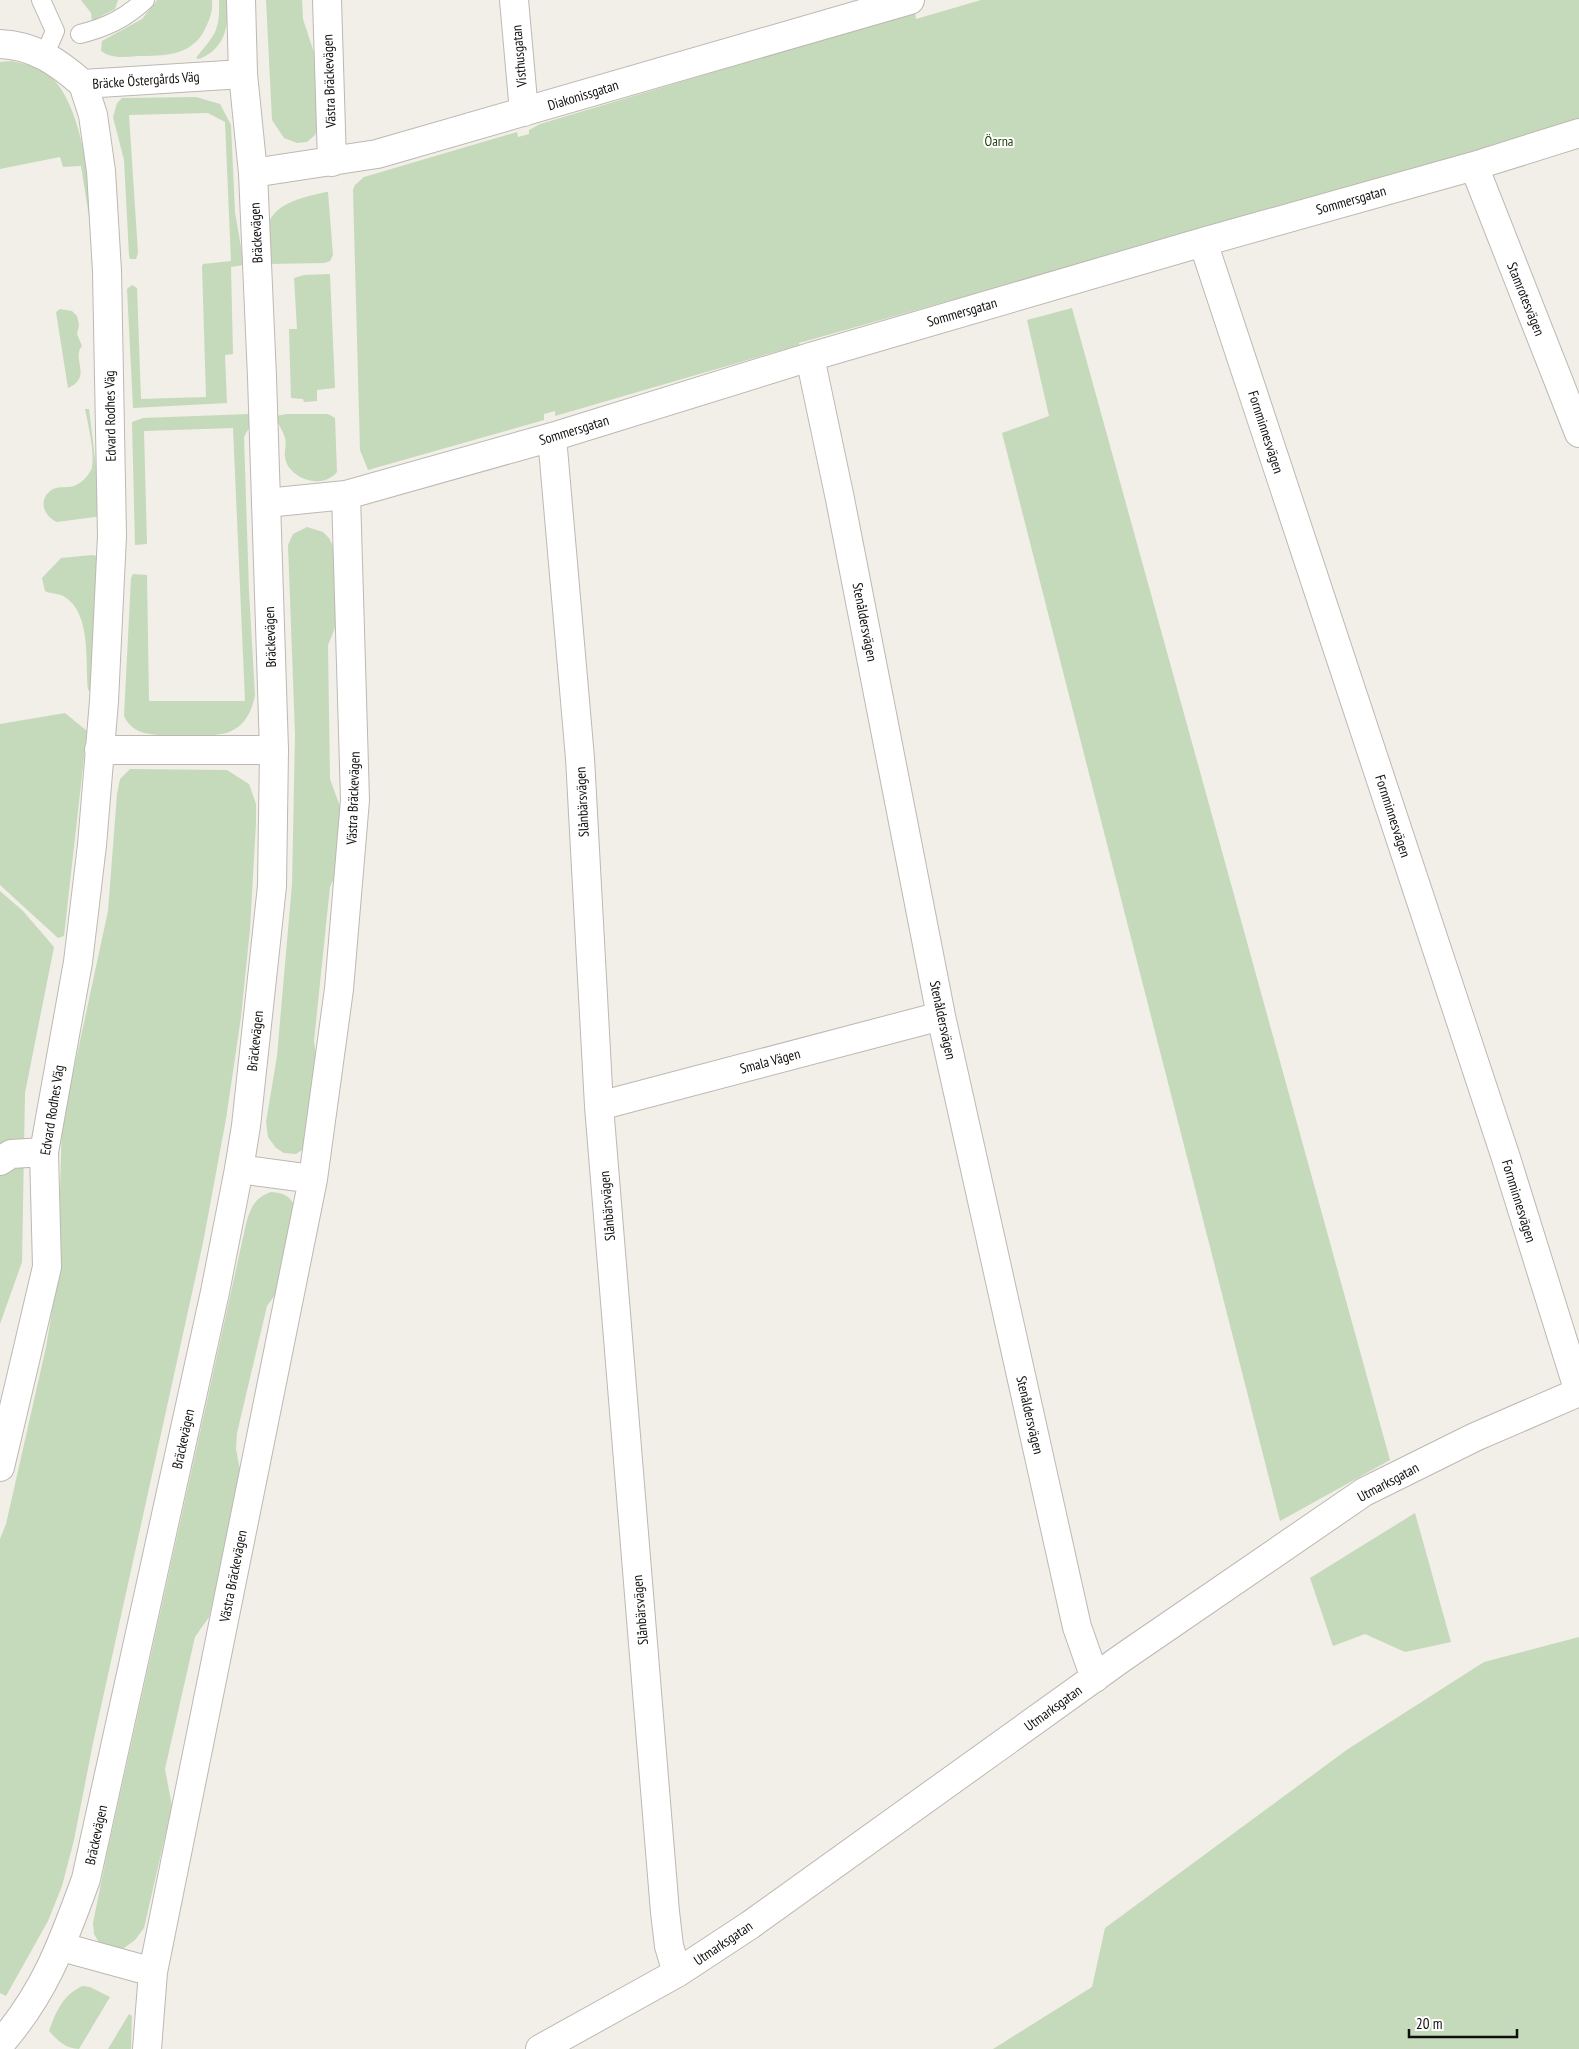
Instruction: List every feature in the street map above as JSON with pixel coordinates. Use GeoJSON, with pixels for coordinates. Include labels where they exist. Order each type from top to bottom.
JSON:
{"type":"FeatureCollection","features":[{"type":"Feature","properties":{"kind":"street","name":"Bräckevägen"},"geometry":{"type":"LineString","coordinates":[[0,2044],[18,2023],[62,1947],[86,1879],[215,1292],[240,1169],[246,1126],[272,886],[274,750],[253,173],[243,74],[241,0]]}},
{"type":"Feature","properties":{"kind":"street","name":"Västra Bräckevägen"},"geometry":{"type":"LineString","coordinates":[[327,0],[332,162]]}},
{"type":"Feature","properties":{"kind":"street","name":"Visthusgatan"},"geometry":{"type":"LineString","coordinates":[[514,0],[524,112]]}},
{"type":"Feature","properties":{"kind":"street","name":"Diakonissgatan"},"geometry":{"type":"LineString","coordinates":[[253,173],[377,154],[910,0]]}},
{"type":"Feature","properties":{"kind":"street","name":"Bräcke Östergårds Väg"},"geometry":{"type":"LineString","coordinates":[[0,44],[18,46],[44,56],[59,64],[83,84],[243,74]]}},
{"type":"Feature","properties":{"kind":"street","name":"Edvard Rodhes Väg"},"geometry":{"type":"LineString","coordinates":[[0,1467],[47,1267],[44,1152],[78,962],[92,845],[104,702],[112,536],[107,272],[101,171],[94,115],[83,84]]}},
{"type":"Feature","properties":{"kind":"street","name":"Sommersgatan"},"geometry":{"type":"LineString","coordinates":[[346,495],[552,437],[810,357],[1203,242],[1474,166],[1579,133]]}},
{"type":"Feature","properties":{"kind":"street","name":"Stamrotesvägen"},"geometry":{"type":"LineString","coordinates":[[1474,166],[1579,432]]}},
{"type":"Feature","properties":{"kind":"street","name":"Fornminnesvägen"},"geometry":{"type":"LineString","coordinates":[[1203,242],[1506,1158],[1579,1392]]}},
{"type":"Feature","properties":{"kind":"street","name":"Stenåldersvägen"},"geometry":{"type":"LineString","coordinates":[[810,357],[844,516],[941,1016],[1077,1627],[1095,1678]]}},
{"type":"Feature","properties":{"kind":"street","name":"Slånbärsvägen"},"geometry":{"type":"LineString","coordinates":[[552,437],[580,758],[599,1106],[664,1912],[669,1946],[676,1973]]}},
{"type":"Feature","properties":{"kind":"street","name":"Västra Bräckevägen"},"geometry":{"type":"LineString","coordinates":[[147,2049],[153,1972],[313,1179],[339,989],[356,800],[346,495]]}},
{"type":"Feature","properties":{"kind":"street"},"geometry":{"type":"LineString","coordinates":[[266,503],[346,495]]}},
{"type":"Feature","properties":{"kind":"street"},"geometry":{"type":"LineString","coordinates":[[99,750],[274,750]]}},
{"type":"Feature","properties":{"kind":"street","name":"Smala Vägen"},"geometry":{"type":"LineString","coordinates":[[599,1106],[941,1016]]}},
{"type":"Feature","properties":{"kind":"street"},"geometry":{"type":"LineString","coordinates":[[0,1161],[11,1154],[44,1152]]}},
{"type":"Feature","properties":{"kind":"street"},"geometry":{"type":"LineString","coordinates":[[240,1169],[313,1179]]}},
{"type":"Feature","properties":{"kind":"street","name":"Utmarksgatan"},"geometry":{"type":"LineString","coordinates":[[540,2049],[676,1973],[818,1877],[1095,1678],[1364,1492],[1475,1437],[1579,1392]]}},
{"type":"Feature","properties":{"kind":"street"},"geometry":{"type":"LineString","coordinates":[[62,1947],[153,1972]]}},
{"type":"Feature","properties":{"kind":"lane"},"geometry":{"type":"LineString","coordinates":[[41,0],[55,31],[44,56]]}},
{"type":"Feature","properties":{"kind":"lane"},"geometry":{"type":"LineString","coordinates":[[80,34],[104,28],[125,17],[145,0]]}},
{"type":"Feature","properties":{"kind":"green space"},"geometry":{"type":"Polygon","coordinates":[[[81,0],[118,0],[115,9],[92,21],[91,13],[81,0]]]}},
{"type":"Feature","properties":{"kind":"green space"},"geometry":{"type":"Polygon","coordinates":[[[157,0],[212,0],[212,11],[208,22],[193,45],[176,53],[158,56],[119,57],[105,54],[101,51],[102,41],[142,19],[157,0]]]}},
{"type":"Feature","properties":{"kind":"green space"},"geometry":{"type":"Polygon","coordinates":[[[219,0],[228,0],[228,19],[224,36],[208,55],[199,59],[196,58],[215,32],[219,0]]]}},
{"type":"Feature","properties":{"kind":"green space"},"geometry":{"type":"Polygon","coordinates":[[[266,0],[302,0],[303,19],[317,62],[320,122],[315,135],[307,142],[297,143],[284,138],[272,120],[266,0]]]}},
{"type":"Feature","properties":{"kind":"green space","name":"Öarna"},"geometry":{"type":"Polygon","coordinates":[[[981,0],[1579,0],[1579,124],[799,343],[799,345],[555,416],[555,411],[544,414],[544,420],[368,470],[360,450],[353,190],[355,185],[364,177],[517,132],[518,137],[529,134],[529,130],[540,124],[915,12],[916,19],[981,0]]]}},
{"type":"Feature","properties":{"kind":"green space"},"geometry":{"type":"Polygon","coordinates":[[[11,61],[34,67],[48,75],[63,92],[71,108],[78,127],[87,168],[90,223],[81,166],[63,167],[60,157],[0,169],[0,62],[11,61]]]}},
{"type":"Feature","properties":{"kind":"green space"},"geometry":{"type":"Polygon","coordinates":[[[196,97],[220,104],[231,125],[235,212],[244,265],[231,267],[233,354],[225,355],[227,403],[133,408],[127,289],[132,285],[137,288],[141,399],[206,397],[202,266],[203,264],[231,261],[225,122],[208,113],[129,115],[138,253],[136,259],[130,259],[124,160],[113,117],[117,103],[122,98],[196,97]]]}},
{"type":"Feature","properties":{"kind":"green space"},"geometry":{"type":"Polygon","coordinates":[[[328,192],[333,255],[330,261],[324,263],[269,264],[266,233],[274,214],[288,203],[328,192]]]}},
{"type":"Feature","properties":{"kind":"green space"},"geometry":{"type":"Polygon","coordinates":[[[330,274],[335,388],[317,390],[317,401],[304,402],[303,399],[291,398],[289,329],[297,329],[294,278],[304,275],[330,274]]]}},
{"type":"Feature","properties":{"kind":"green space"},"geometry":{"type":"Polygon","coordinates":[[[1072,308],[1390,1460],[1280,1521],[1002,433],[1049,416],[1027,320],[1072,308]]]}},
{"type":"Feature","properties":{"kind":"green space"},"geometry":{"type":"Polygon","coordinates":[[[60,309],[72,311],[77,316],[79,325],[77,334],[82,346],[79,351],[81,373],[79,379],[68,388],[56,312],[60,309]]]}},
{"type":"Feature","properties":{"kind":"green space"},"geometry":{"type":"Polygon","coordinates":[[[85,409],[89,409],[102,516],[57,522],[49,517],[44,509],[46,496],[56,488],[71,487],[78,484],[91,470],[93,457],[85,409]]]}},
{"type":"Feature","properties":{"kind":"green space"},"geometry":{"type":"Polygon","coordinates":[[[249,414],[251,416],[249,428],[244,437],[249,591],[255,695],[252,707],[247,717],[239,726],[222,734],[185,736],[141,732],[131,726],[124,716],[131,578],[133,574],[147,575],[149,701],[245,701],[233,428],[144,431],[147,544],[135,545],[132,422],[143,418],[249,414]]]}},
{"type":"Feature","properties":{"kind":"green space"},"geometry":{"type":"Polygon","coordinates":[[[287,414],[328,414],[335,418],[337,472],[332,477],[321,481],[304,479],[289,468],[285,457],[285,438],[276,416],[287,414]]]}},
{"type":"Feature","properties":{"kind":"green space"},"geometry":{"type":"Polygon","coordinates":[[[307,527],[323,532],[329,538],[335,550],[337,623],[328,645],[330,779],[341,809],[339,868],[330,887],[314,1041],[319,1078],[308,1146],[296,1154],[284,1153],[276,1148],[268,1137],[266,1122],[277,1056],[292,884],[295,734],[288,545],[293,534],[307,527]]]}},
{"type":"Feature","properties":{"kind":"green space"},"geometry":{"type":"Polygon","coordinates":[[[97,556],[98,560],[90,691],[88,690],[85,638],[79,613],[72,603],[63,596],[45,591],[42,578],[61,558],[97,556]]]}},
{"type":"Feature","properties":{"kind":"green space"},"geometry":{"type":"Polygon","coordinates":[[[65,713],[87,731],[64,936],[58,938],[0,885],[0,724],[65,713]]]}},
{"type":"Feature","properties":{"kind":"green space"},"geometry":{"type":"Polygon","coordinates":[[[130,769],[227,770],[249,784],[256,804],[250,929],[241,1017],[226,1119],[203,1243],[93,1743],[74,1840],[62,1886],[48,1921],[6,1996],[0,1993],[0,1539],[6,1524],[46,1347],[58,1275],[62,1115],[71,1067],[74,1069],[108,911],[117,794],[120,779],[130,769]]]}},
{"type":"Feature","properties":{"kind":"green space"},"geometry":{"type":"Polygon","coordinates":[[[0,891],[23,911],[54,947],[25,1093],[22,1262],[0,1324],[0,891]]]}},
{"type":"Feature","properties":{"kind":"green space"},"geometry":{"type":"Polygon","coordinates":[[[271,1192],[286,1196],[292,1201],[296,1209],[281,1287],[267,1306],[237,1433],[236,1449],[240,1470],[220,1571],[209,1617],[195,1637],[165,1769],[172,1806],[144,1928],[135,1940],[124,1948],[115,1950],[100,1944],[94,1934],[93,1923],[107,1854],[246,1224],[249,1213],[257,1200],[271,1192]]]}},
{"type":"Feature","properties":{"kind":"green space"},"geometry":{"type":"Polygon","coordinates":[[[1415,1513],[1451,1642],[1405,1652],[1365,1634],[1333,1646],[1310,1578],[1415,1513]]]}},
{"type":"Feature","properties":{"kind":"green space"},"geometry":{"type":"Polygon","coordinates":[[[1579,1637],[1579,2049],[993,2049],[1092,1987],[1105,1928],[1348,1749],[1484,1662],[1579,1637]]]}},
{"type":"Feature","properties":{"kind":"green space"},"geometry":{"type":"Polygon","coordinates":[[[83,1986],[90,1987],[110,1997],[79,2049],[74,2049],[55,2038],[49,2031],[61,2004],[76,1989],[83,1986]]]}},
{"type":"Feature","properties":{"kind":"green space"},"geometry":{"type":"Polygon","coordinates":[[[129,2014],[132,2016],[131,2049],[108,2049],[129,2014]]]}}]}
